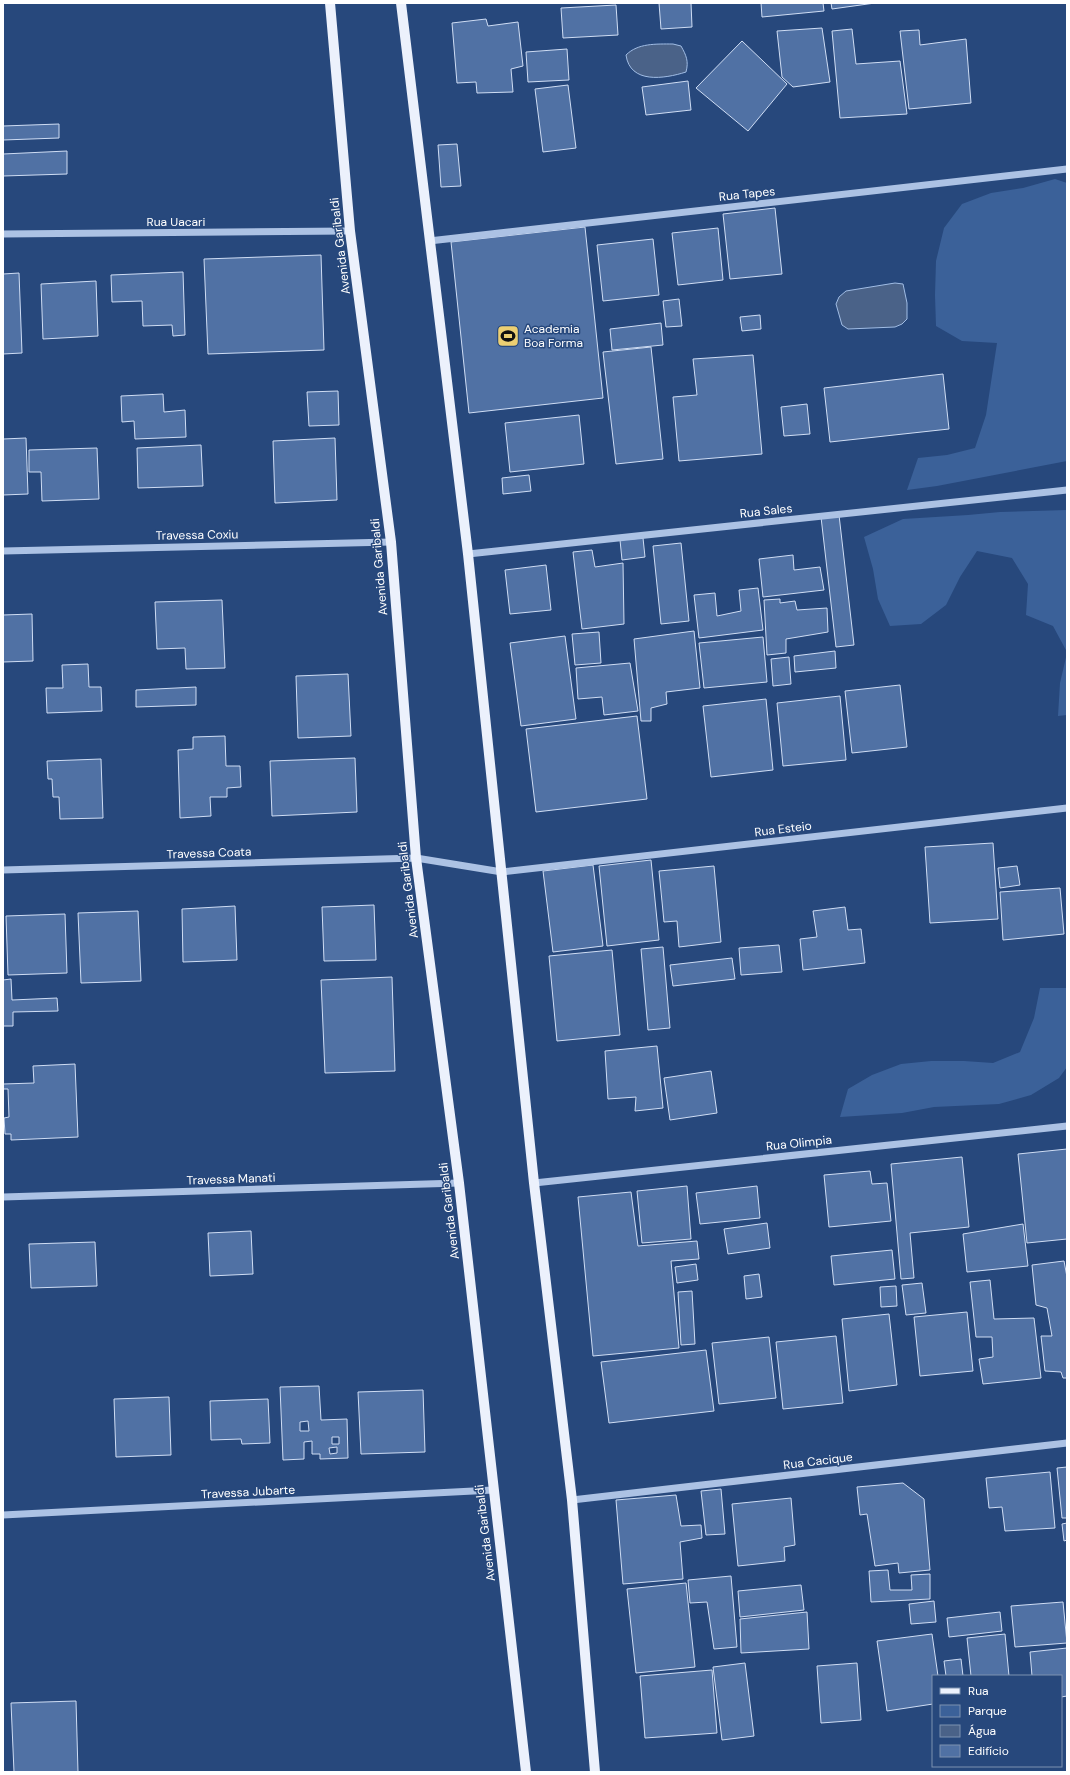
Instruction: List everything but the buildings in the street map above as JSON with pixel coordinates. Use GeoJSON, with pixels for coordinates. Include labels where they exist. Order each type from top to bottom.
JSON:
{"type":"FeatureCollection","features":[{"type":"Feature","properties":{"kind":"main road","name":"Avenida Garibaldi"},"geometry":{"type":"LineString","coordinates":[[330,3],[350,231],[391,542],[416,858],[459,1183],[526,1772]]}},
{"type":"Feature","properties":{"kind":"main road"},"geometry":{"type":"LineString","coordinates":[[401,3],[468,554],[534,1183],[572,1500],[595,1772]]}},
{"type":"Feature","properties":{"kind":"street","name":"Rua Tapes"},"geometry":{"type":"LineString","coordinates":[[429,241],[1067,169]]}},
{"type":"Feature","properties":{"kind":"street","name":"Rua Uacari"},"geometry":{"type":"LineString","coordinates":[[3,234],[350,231]]}},
{"type":"Feature","properties":{"kind":"street","name":"Rua Sales"},"geometry":{"type":"LineString","coordinates":[[468,554],[1067,490]]}},
{"type":"Feature","properties":{"kind":"street","name":"Travessa Coxiu"},"geometry":{"type":"LineString","coordinates":[[3,550],[391,542]]}},
{"type":"Feature","properties":{"kind":"street","name":"Rua Esteio"},"geometry":{"type":"LineString","coordinates":[[416,858],[502,872],[1067,808]]}},
{"type":"Feature","properties":{"kind":"street","name":"Travessa Coata"},"geometry":{"type":"LineString","coordinates":[[3,870],[416,858]]}},
{"type":"Feature","properties":{"kind":"street","name":"Rua Olimpia"},"geometry":{"type":"LineString","coordinates":[[534,1183],[1067,1126]]}},
{"type":"Feature","properties":{"kind":"street","name":"Travessa Manati"},"geometry":{"type":"LineString","coordinates":[[3,1197],[459,1183]]}},
{"type":"Feature","properties":{"kind":"street","name":"Rua Cacique"},"geometry":{"type":"LineString","coordinates":[[572,1500],[1067,1443]]}},
{"type":"Feature","properties":{"kind":"street","name":"Travessa Jubarte"},"geometry":{"type":"LineString","coordinates":[[3,1515],[493,1490]]}},
{"type":"Feature","properties":{"kind":"green space"},"geometry":{"type":"Polygon","coordinates":[[[1055,179],[1067,183],[1067,461],[937,486],[907,490],[918,458],[947,455],[975,448],[986,415],[997,343],[962,341],[936,326],[936,261],[944,228],[962,204],[991,193],[1023,188],[1055,179]]]}},
{"type":"Feature","properties":{"kind":"green space"},"geometry":{"type":"Polygon","coordinates":[[[1067,510],[1067,652],[1053,626],[1026,615],[1028,584],[1012,558],[977,551],[960,577],[946,605],[921,624],[890,626],[878,599],[873,569],[864,537],[903,519],[1000,512],[1067,510]]]}},
{"type":"Feature","properties":{"kind":"green space"},"geometry":{"type":"Polygon","coordinates":[[[1067,653],[1067,715],[1058,716],[1060,683],[1067,653]]]}},
{"type":"Feature","properties":{"kind":"green space"},"geometry":{"type":"Polygon","coordinates":[[[1040,988],[1067,988],[1067,1067],[1059,1078],[1031,1095],[999,1104],[934,1107],[902,1113],[840,1117],[848,1089],[872,1075],[901,1064],[931,1061],[993,1063],[1020,1052],[1034,1018],[1040,988]]]}},
{"type":"Feature","properties":{"kind":"water"},"geometry":{"type":"Polygon","coordinates":[[[673,44],[681,46],[684,52],[687,61],[686,72],[668,76],[649,77],[634,71],[629,64],[626,55],[636,48],[648,45],[673,44]]]}},
{"type":"Feature","properties":{"kind":"water"},"geometry":{"type":"Polygon","coordinates":[[[895,283],[903,284],[907,303],[907,319],[902,324],[895,327],[848,329],[842,325],[836,304],[839,297],[846,291],[895,283]]]}},
{"type":"Feature","properties":{"kind":"place","name":"Academia Boa Forma"},"geometry":{"type":"Point","coordinates":[508,336]}}]}
